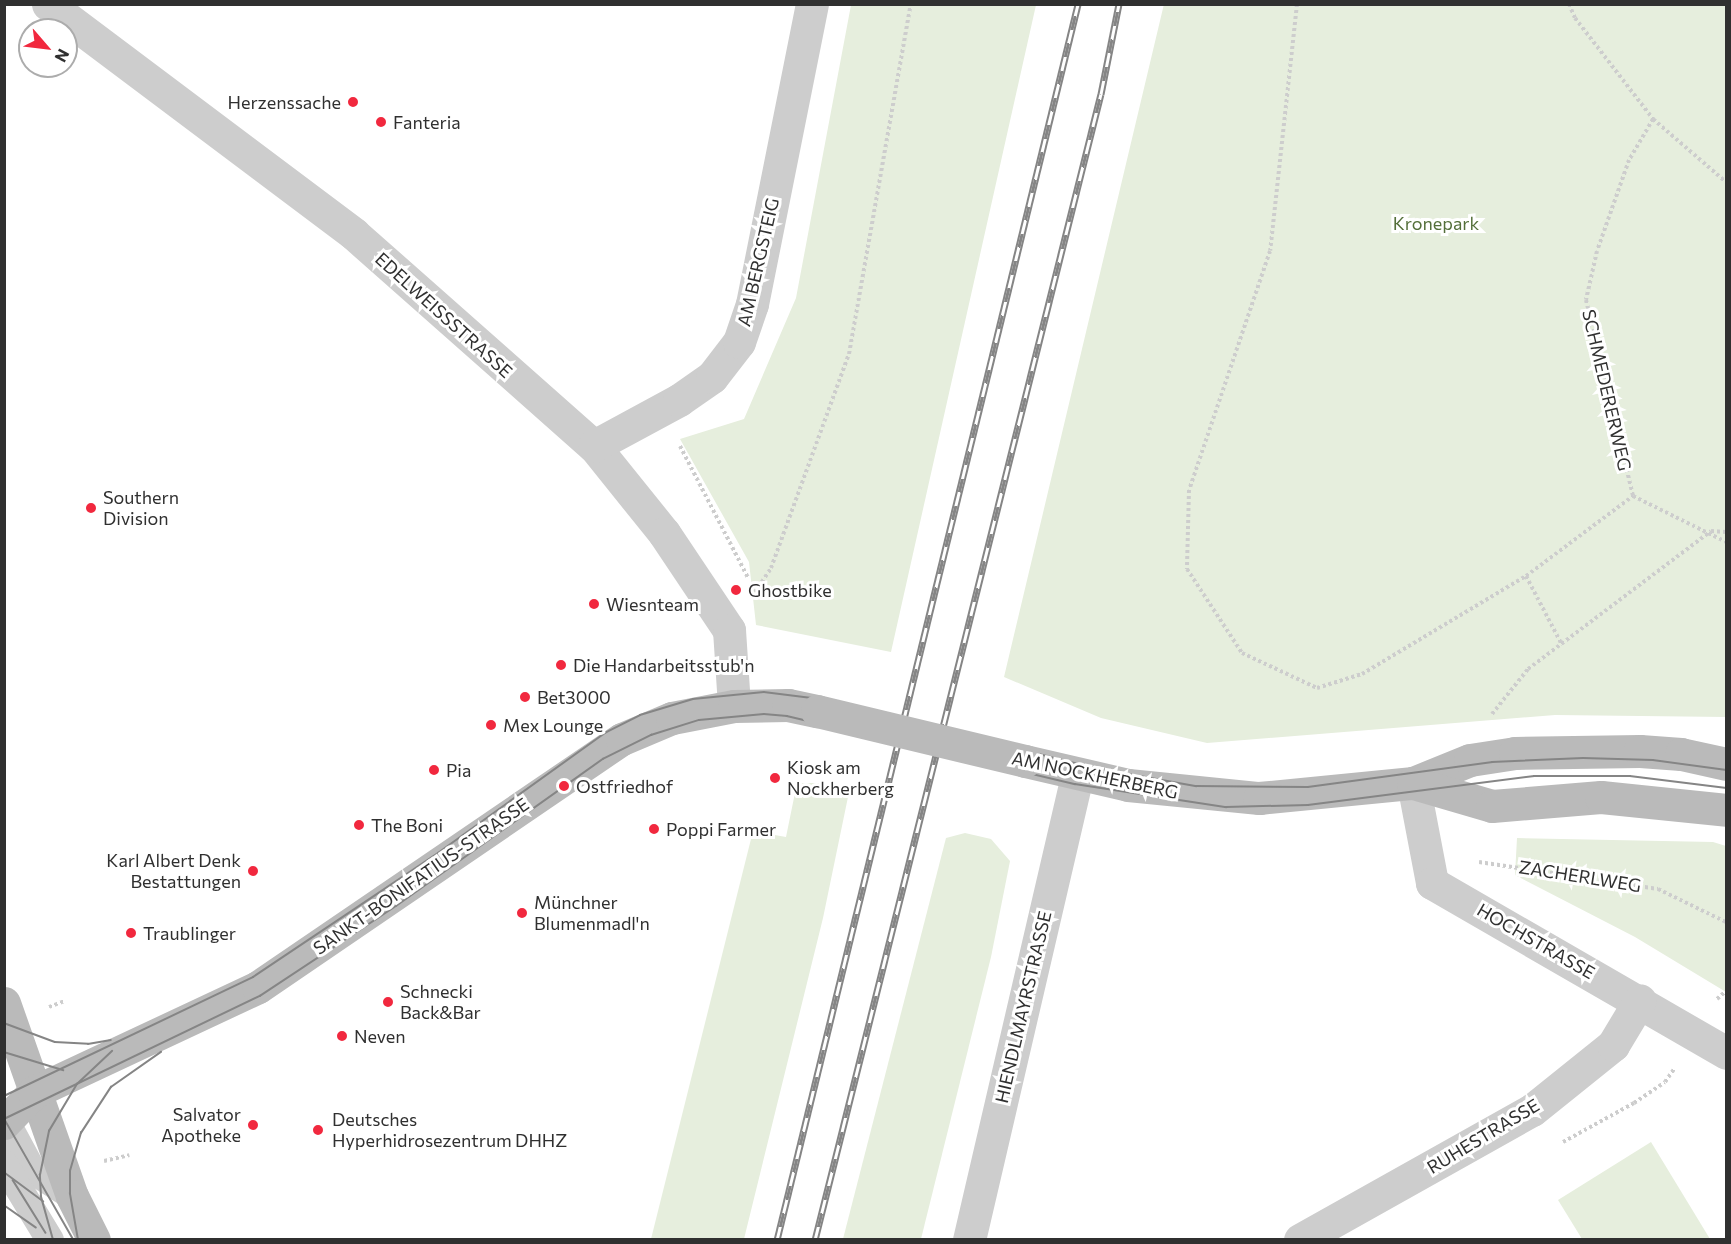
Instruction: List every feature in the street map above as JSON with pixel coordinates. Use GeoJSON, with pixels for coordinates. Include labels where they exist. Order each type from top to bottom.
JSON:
{"type":"FeatureCollection","features":[{"type":"Feature","properties":{"kind":"main road","name":"SANKT-BONIFATIUS-STRASSE"},"geometry":{"type":"LineString","coordinates":[[11,1110],[258,987],[622,739],[672,718],[734,705],[788,705],[817,711]]}},
{"type":"Feature","properties":{"kind":"main road","name":"AM NOCKHERBERG"},"geometry":{"type":"LineString","coordinates":[[817,711],[1077,775],[1226,798],[1309,796],[1413,783],[1470,759],[1525,753],[1640,751],[1682,754],[1726,764]]}},
{"type":"Feature","properties":{"kind":"main road","name":"AM NOCKHERBERG"},"geometry":{"type":"LineString","coordinates":[[1413,783],[1492,806],[1601,796],[1726,810]]}},
{"type":"Feature","properties":{"kind":"main road"},"geometry":{"type":"LineString","coordinates":[[4,1003],[17,1029],[11,1110],[72,1196],[94,1239]]}},
{"type":"Feature","properties":{"kind":"street","name":"EDELWEISSSTRASSE"},"geometry":{"type":"LineString","coordinates":[[48,4],[354,234],[594,446],[664,532],[729,630],[734,705]]}},
{"type":"Feature","properties":{"kind":"street","name":"AM BERGSTEIG"},"geometry":{"type":"LineString","coordinates":[[594,446],[662,410],[712,377],[742,333],[753,304],[813,4]]}},
{"type":"Feature","properties":{"kind":"street","name":"HIENDLMAYRSTRASSE"},"geometry":{"type":"LineString","coordinates":[[969,1239],[1077,775]]}},
{"type":"Feature","properties":{"kind":"street"},"geometry":{"type":"LineString","coordinates":[[1413,783],[1432,883]]}},
{"type":"Feature","properties":{"kind":"street","name":"HOCHSTRASSE"},"geometry":{"type":"LineString","coordinates":[[1432,883],[1640,1000],[1726,1053]]}},
{"type":"Feature","properties":{"kind":"street","name":"RUHESTRASSE"},"geometry":{"type":"LineString","coordinates":[[1300,1239],[1532,1110],[1613,1045],[1640,1000]]}},
{"type":"Feature","properties":{"kind":"lane"},"geometry":{"type":"LineString","coordinates":[[4,1164],[50,1239]]}},
{"type":"Feature","properties":{"kind":"path"},"geometry":{"type":"LineString","coordinates":[[729,630],[771,568],[849,354],[911,4]]}},
{"type":"Feature","properties":{"kind":"path"},"geometry":{"type":"LineString","coordinates":[[1297,4],[1270,251],[1189,490],[1187,569],[1242,653],[1317,688],[1362,674],[1526,576],[1633,496]]}},
{"type":"Feature","properties":{"kind":"path"},"geometry":{"type":"LineString","coordinates":[[1569,4],[1575,18],[1653,119],[1726,182]]}},
{"type":"Feature","properties":{"kind":"path","name":"SCHMEDERERWEG"},"geometry":{"type":"LineString","coordinates":[[1653,119],[1629,160],[1597,251],[1586,300],[1633,496],[1710,531],[1726,542]]}},
{"type":"Feature","properties":{"kind":"path"},"geometry":{"type":"LineString","coordinates":[[662,410],[755,592]]}},
{"type":"Feature","properties":{"kind":"path"},"geometry":{"type":"LineString","coordinates":[[1493,708],[1528,669],[1710,531],[1726,532]]}},
{"type":"Feature","properties":{"kind":"path"},"geometry":{"type":"LineString","coordinates":[[1526,576],[1562,645]]}},
{"type":"Feature","properties":{"kind":"path","name":"ZACHERLWEG"},"geometry":{"type":"LineString","coordinates":[[1432,883],[1484,860],[1658,889],[1726,922]]}},
{"type":"Feature","properties":{"kind":"path"},"geometry":{"type":"LineString","coordinates":[[1634,1103],[1665,1082]]}},
{"type":"Feature","properties":{"kind":"green space","name":"Kronepark"},"geometry":{"type":"Polygon","coordinates":[[[1164,4],[1726,5],[1726,717],[1555,715],[1207,743],[1101,718],[1004,677],[1164,4]]]}},
{"type":"Feature","properties":{"kind":"green space"},"geometry":{"type":"Polygon","coordinates":[[[851,5],[1036,5],[891,652],[756,625],[749,562],[680,439],[744,419],[796,298],[851,5]]]}},
{"type":"Feature","properties":{"kind":"green space"},"geometry":{"type":"Polygon","coordinates":[[[797,783],[822,783],[848,797],[823,918],[744,1239],[651,1239],[753,831],[786,837],[797,783]]]}},
{"type":"Feature","properties":{"kind":"green space"},"geometry":{"type":"Polygon","coordinates":[[[965,833],[991,839],[1010,861],[991,957],[921,1239],[843,1239],[946,838],[965,833]]]}},
{"type":"Feature","properties":{"kind":"green space"},"geometry":{"type":"Polygon","coordinates":[[[1517,838],[1713,842],[1726,846],[1726,992],[1635,937],[1515,875],[1517,838]]]}},
{"type":"Feature","properties":{"kind":"green space"},"geometry":{"type":"Polygon","coordinates":[[[1651,1142],[1710,1239],[1582,1239],[1558,1200],[1651,1142]]]}},
{"type":"Feature","properties":{"kind":"tram line"},"geometry":{"type":"LineString","coordinates":[[4,1096],[253,977],[438,853],[605,733],[640,715],[693,699],[764,692],[820,699],[1090,767],[1196,786],[1308,787],[1492,762],[1583,758],[1653,760],[1726,770]]}},
{"type":"Feature","properties":{"kind":"tram line"},"geometry":{"type":"LineString","coordinates":[[4,1119],[260,996],[396,906],[603,759],[651,735],[699,720],[764,714],[787,716],[1075,784],[1226,807],[1308,805],[1534,776],[1630,776],[1726,788]]}},
{"type":"Feature","properties":{"kind":"tram line"},"geometry":{"type":"LineString","coordinates":[[4,1023],[55,1042],[88,1044],[111,1040]]}},
{"type":"Feature","properties":{"kind":"tram line"},"geometry":{"type":"LineString","coordinates":[[53,1240],[41,1197],[40,1175],[49,1131],[77,1084],[112,1051]]}},
{"type":"Feature","properties":{"kind":"tram line"},"geometry":{"type":"LineString","coordinates":[[4,1052],[63,1070]]}},
{"type":"Feature","properties":{"kind":"tram line"},"geometry":{"type":"LineString","coordinates":[[78,1240],[70,1194],[70,1171],[81,1133],[111,1087],[161,1052]]}},
{"type":"Feature","properties":{"kind":"tram line"},"geometry":{"type":"LineString","coordinates":[[4,1118],[74,1240]]}},
{"type":"Feature","properties":{"kind":"tram line"},"geometry":{"type":"LineString","coordinates":[[4,1172],[43,1201]]}},
{"type":"Feature","properties":{"kind":"tram line"},"geometry":{"type":"LineString","coordinates":[[13,1180],[46,1233]]}},
{"type":"Feature","properties":{"kind":"tram line"},"geometry":{"type":"LineString","coordinates":[[4,1205],[36,1227]]}},
{"type":"Feature","properties":{"kind":"railway"},"geometry":{"type":"LineString","coordinates":[[777,1240],[1078,4]]}},
{"type":"Feature","properties":{"kind":"railway"},"geometry":{"type":"LineString","coordinates":[[815,1240],[1101,94],[1119,4]]}},
{"type":"Feature","properties":{"kind":"place","name":"Herzenssache"},"geometry":{"type":"Point","coordinates":[353,102]}},
{"type":"Feature","properties":{"kind":"place","name":"Fanteria"},"geometry":{"type":"Point","coordinates":[381,122]}},
{"type":"Feature","properties":{"kind":"place","name":"Southern Division"},"geometry":{"type":"Point","coordinates":[91,508]}},
{"type":"Feature","properties":{"kind":"place","name":"Ghostbike"},"geometry":{"type":"Point","coordinates":[736,590]}},
{"type":"Feature","properties":{"kind":"place","name":"Wiesnteam"},"geometry":{"type":"Point","coordinates":[594,604]}},
{"type":"Feature","properties":{"kind":"place","name":"Die Handarbeitsstub'n"},"geometry":{"type":"Point","coordinates":[561,665]}},
{"type":"Feature","properties":{"kind":"place","name":"Bet3000"},"geometry":{"type":"Point","coordinates":[525,697]}},
{"type":"Feature","properties":{"kind":"place","name":"Mex Lounge"},"geometry":{"type":"Point","coordinates":[491,725]}},
{"type":"Feature","properties":{"kind":"place","name":"Pia"},"geometry":{"type":"Point","coordinates":[434,770]}},
{"type":"Feature","properties":{"kind":"place","name":"Kiosk am Nockherberg"},"geometry":{"type":"Point","coordinates":[775,778]}},
{"type":"Feature","properties":{"kind":"place","name":"Ostfriedhof"},"geometry":{"type":"Point","coordinates":[564,786]}},
{"type":"Feature","properties":{"kind":"place","name":"The Boni"},"geometry":{"type":"Point","coordinates":[359,825]}},
{"type":"Feature","properties":{"kind":"place","name":"Poppi Farmer"},"geometry":{"type":"Point","coordinates":[654,829]}},
{"type":"Feature","properties":{"kind":"place","name":"Karl Albert Denk Bestattungen"},"geometry":{"type":"Point","coordinates":[253,871]}},
{"type":"Feature","properties":{"kind":"place","name":"Münchner Blumenmadl'n"},"geometry":{"type":"Point","coordinates":[522,913]}},
{"type":"Feature","properties":{"kind":"place","name":"Traublinger"},"geometry":{"type":"Point","coordinates":[131,933]}},
{"type":"Feature","properties":{"kind":"place","name":"Schnecki Back&Bar"},"geometry":{"type":"Point","coordinates":[388,1002]}},
{"type":"Feature","properties":{"kind":"place","name":"Neven"},"geometry":{"type":"Point","coordinates":[342,1036]}},
{"type":"Feature","properties":{"kind":"place","name":"Salvator Apotheke"},"geometry":{"type":"Point","coordinates":[253,1125]}},
{"type":"Feature","properties":{"kind":"place","name":"Deutsches Hyperhidrosezentrum DHHZ"},"geometry":{"type":"Point","coordinates":[318,1130]}}]}
